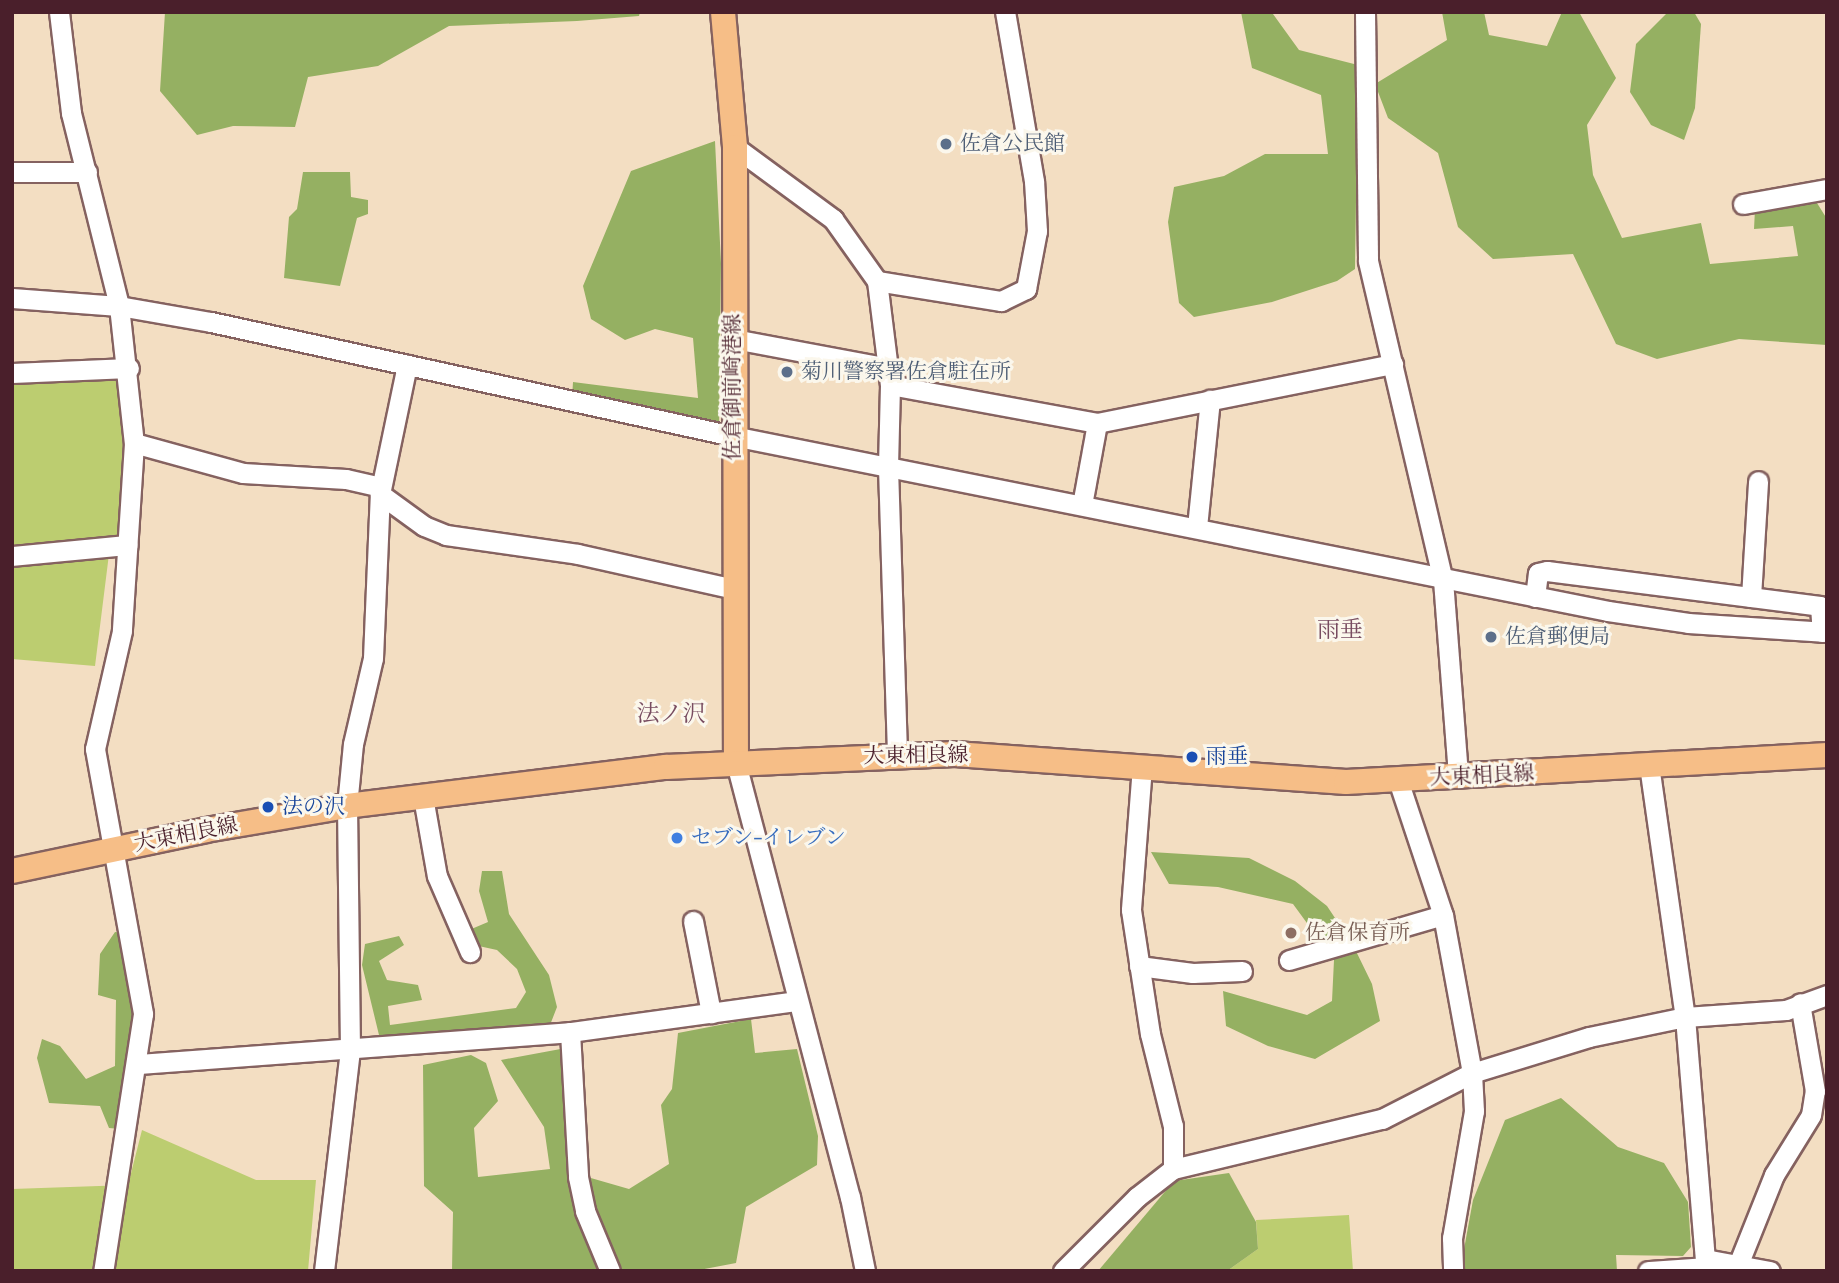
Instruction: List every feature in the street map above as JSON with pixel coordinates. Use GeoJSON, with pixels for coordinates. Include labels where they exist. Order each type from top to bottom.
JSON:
{"type":"FeatureCollection","features":[{"type":"Feature","properties":{"kind":"main road","name":"佐倉御前崎港線"},"geometry":{"type":"LineString","coordinates":[[723,12],[735,147],[733,436],[736,763]]}},
{"type":"Feature","properties":{"kind":"main road","name":"大東相良線"},"geometry":{"type":"LineString","coordinates":[[12,871],[347,806],[666,766],[897,755],[1021,756],[1346,782],[1827,755]]}},
{"type":"Feature","properties":{"kind":"street"},"geometry":{"type":"LineString","coordinates":[[59,12],[63,67],[119,306],[130,368],[134,443],[122,631],[95,749],[116,850],[143,1014],[138,1064],[103,1271]]}},
{"type":"Feature","properties":{"kind":"street"},"geometry":{"type":"LineString","coordinates":[[877,281],[1001,301],[1026,289],[1037,231],[1034,181],[1006,12]]}},
{"type":"Feature","properties":{"kind":"street"},"geometry":{"type":"LineString","coordinates":[[1365,12],[1368,261],[1443,580],[1458,777]]}},
{"type":"Feature","properties":{"kind":"street"},"geometry":{"type":"LineString","coordinates":[[735,147],[834,219],[877,281],[889,377],[888,467],[897,755]]}},
{"type":"Feature","properties":{"kind":"street"},"geometry":{"type":"LineString","coordinates":[[12,172],[87,172]]}},
{"type":"Feature","properties":{"kind":"street"},"geometry":{"type":"LineString","coordinates":[[1742,204],[1827,189]]}},
{"type":"Feature","properties":{"kind":"street"},"geometry":{"type":"LineString","coordinates":[[12,298],[119,306],[733,436],[1197,527],[1535,597],[1688,623],[1825,632],[1820,606],[1547,571],[1538,573],[1535,597]]}},
{"type":"Feature","properties":{"kind":"street"},"geometry":{"type":"LineString","coordinates":[[734,339],[1097,423],[1393,364]]}},
{"type":"Feature","properties":{"kind":"street"},"geometry":{"type":"LineString","coordinates":[[324,1271],[350,1050],[347,806],[353,744],[373,658],[380,491],[407,365]]}},
{"type":"Feature","properties":{"kind":"street"},"geometry":{"type":"LineString","coordinates":[[12,373],[130,368]]}},
{"type":"Feature","properties":{"kind":"street"},"geometry":{"type":"LineString","coordinates":[[1197,527],[1210,400]]}},
{"type":"Feature","properties":{"kind":"street"},"geometry":{"type":"LineString","coordinates":[[1082,505],[1097,423]]}},
{"type":"Feature","properties":{"kind":"street"},"geometry":{"type":"LineString","coordinates":[[134,443],[243,472],[346,480],[380,491],[424,526],[446,535],[578,554],[734,589]]}},
{"type":"Feature","properties":{"kind":"street"},"geometry":{"type":"LineString","coordinates":[[1751,597],[1758,481]]}},
{"type":"Feature","properties":{"kind":"street"},"geometry":{"type":"LineString","coordinates":[[12,556],[127,545]]}},
{"type":"Feature","properties":{"kind":"street"},"geometry":{"type":"LineString","coordinates":[[736,763],[850,1197],[865,1271]]}},
{"type":"Feature","properties":{"kind":"street"},"geometry":{"type":"LineString","coordinates":[[1649,765],[1685,1017],[1705,1265]]}},
{"type":"Feature","properties":{"kind":"street"},"geometry":{"type":"LineString","coordinates":[[1142,766],[1131,911],[1139,966],[1173,1126],[1173,1170]]}},
{"type":"Feature","properties":{"kind":"street"},"geometry":{"type":"LineString","coordinates":[[1398,780],[1443,915],[1472,1073],[1474,1111],[1452,1238],[1453,1271]]}},
{"type":"Feature","properties":{"kind":"street"},"geometry":{"type":"LineString","coordinates":[[423,797],[437,876],[470,952]]}},
{"type":"Feature","properties":{"kind":"street"},"geometry":{"type":"LineString","coordinates":[[1289,960],[1443,915]]}},
{"type":"Feature","properties":{"kind":"street"},"geometry":{"type":"LineString","coordinates":[[693,921],[711,1013]]}},
{"type":"Feature","properties":{"kind":"street"},"geometry":{"type":"LineString","coordinates":[[1139,966],[1193,973],[1242,971]]}},
{"type":"Feature","properties":{"kind":"street"},"geometry":{"type":"LineString","coordinates":[[1063,1271],[1137,1197],[1173,1170],[1382,1119],[1472,1073],[1589,1037],[1685,1017],[1786,1010],[1827,995]]}},
{"type":"Feature","properties":{"kind":"street"},"geometry":{"type":"LineString","coordinates":[[138,1064],[570,1032],[797,1001]]}},
{"type":"Feature","properties":{"kind":"street"},"geometry":{"type":"LineString","coordinates":[[1738,1265],[1774,1175],[1811,1115],[1815,1091],[1800,1003]]}},
{"type":"Feature","properties":{"kind":"street"},"geometry":{"type":"LineString","coordinates":[[570,1032],[578,1177],[585,1211],[610,1271]]}},
{"type":"Feature","properties":{"kind":"street"},"geometry":{"type":"LineString","coordinates":[[1648,1271],[1705,1265],[1738,1265],[1770,1271]]}},
{"type":"Feature","properties":{"kind":"green space"},"geometry":{"type":"Polygon","coordinates":[[[165,12],[640,12],[639,16],[577,21],[449,26],[378,66],[308,77],[295,127],[233,126],[197,135],[160,91],[165,12]]]}},
{"type":"Feature","properties":{"kind":"green space"},"geometry":{"type":"Polygon","coordinates":[[[1241,12],[1273,14],[1299,50],[1358,65],[1355,269],[1337,281],[1272,302],[1194,317],[1179,303],[1168,222],[1174,187],[1224,176],[1265,154],[1328,154],[1321,95],[1252,68],[1241,12]]]}},
{"type":"Feature","properties":{"kind":"green space"},"geometry":{"type":"Polygon","coordinates":[[[1442,12],[1484,12],[1489,35],[1547,46],[1562,12],[1579,12],[1616,78],[1587,125],[1593,175],[1622,238],[1701,223],[1710,264],[1798,256],[1793,226],[1754,229],[1755,209],[1817,203],[1827,219],[1827,345],[1739,339],[1657,359],[1616,344],[1573,254],[1493,259],[1458,227],[1438,153],[1388,118],[1375,84],[1447,40],[1442,12]]]}},
{"type":"Feature","properties":{"kind":"green space"},"geometry":{"type":"Polygon","coordinates":[[[1668,12],[1694,12],[1701,24],[1695,108],[1684,140],[1651,125],[1630,92],[1636,44],[1668,12]]]}},
{"type":"Feature","properties":{"kind":"green space"},"geometry":{"type":"Polygon","coordinates":[[[715,141],[721,263],[719,431],[572,398],[573,382],[698,398],[693,338],[655,329],[625,340],[591,319],[583,286],[631,171],[715,141]]]}},
{"type":"Feature","properties":{"kind":"green space"},"geometry":{"type":"Polygon","coordinates":[[[303,172],[350,172],[351,197],[368,200],[368,214],[357,218],[340,286],[284,278],[289,217],[297,209],[303,172]]]}},
{"type":"Feature","properties":{"kind":"green space"},"geometry":{"type":"Polygon","coordinates":[[[119,377],[128,438],[122,539],[12,550],[12,382],[119,377]]]}},
{"type":"Feature","properties":{"kind":"green space"},"geometry":{"type":"Polygon","coordinates":[[[109,554],[95,666],[12,659],[12,566],[109,554]]]}},
{"type":"Feature","properties":{"kind":"green space"},"geometry":{"type":"Polygon","coordinates":[[[1151,852],[1249,858],[1295,881],[1327,906],[1353,945],[1372,984],[1380,1021],[1315,1059],[1268,1046],[1226,1026],[1223,991],[1307,1015],[1332,1001],[1334,960],[1293,904],[1218,887],[1169,884],[1151,852]]]}},
{"type":"Feature","properties":{"kind":"green space"},"geometry":{"type":"Polygon","coordinates":[[[482,871],[502,871],[509,914],[549,975],[557,1007],[550,1025],[389,1047],[379,1035],[362,965],[365,944],[399,936],[404,945],[379,961],[387,980],[418,985],[422,1000],[388,1006],[390,1025],[516,1008],[526,992],[517,969],[497,950],[474,945],[462,933],[488,922],[479,891],[482,871]]]}},
{"type":"Feature","properties":{"kind":"green space"},"geometry":{"type":"Polygon","coordinates":[[[115,932],[124,933],[136,1012],[120,1129],[109,1128],[100,1106],[49,1103],[37,1058],[42,1039],[60,1046],[86,1079],[115,1066],[116,1000],[98,995],[100,954],[115,932]]]}},
{"type":"Feature","properties":{"kind":"green space"},"geometry":{"type":"Polygon","coordinates":[[[751,1019],[755,1053],[797,1049],[818,1136],[817,1165],[746,1207],[736,1263],[694,1271],[452,1271],[453,1212],[424,1186],[423,1065],[471,1055],[486,1063],[498,1101],[474,1128],[478,1177],[550,1169],[544,1127],[501,1060],[566,1048],[570,1172],[629,1189],[669,1164],[661,1105],[672,1089],[678,1033],[751,1019]]]}},
{"type":"Feature","properties":{"kind":"green space"},"geometry":{"type":"Polygon","coordinates":[[[1561,1098],[1618,1147],[1664,1163],[1688,1202],[1691,1247],[1683,1256],[1616,1255],[1617,1271],[1460,1271],[1473,1200],[1505,1120],[1561,1098]]]}},
{"type":"Feature","properties":{"kind":"green space"},"geometry":{"type":"Polygon","coordinates":[[[142,1130],[256,1180],[316,1180],[308,1271],[12,1271],[12,1189],[128,1185],[142,1130]]]}},
{"type":"Feature","properties":{"kind":"green space"},"geometry":{"type":"Polygon","coordinates":[[[1229,1173],[1256,1222],[1258,1249],[1227,1271],[1098,1271],[1174,1181],[1229,1173]]]}},
{"type":"Feature","properties":{"kind":"green space"},"geometry":{"type":"Polygon","coordinates":[[[1349,1215],[1353,1271],[1227,1271],[1258,1249],[1256,1220],[1349,1215]]]}},
{"type":"Feature","properties":{"kind":"place","name":"佐倉公民館"},"geometry":{"type":"Point","coordinates":[946,144]}},
{"type":"Feature","properties":{"kind":"place","name":"菊川警察署佐倉駐在所"},"geometry":{"type":"Point","coordinates":[787,372]}},
{"type":"Feature","properties":{"kind":"place","name":"佐倉郵便局"},"geometry":{"type":"Point","coordinates":[1491,637]}},
{"type":"Feature","properties":{"kind":"place","name":"雨垂"},"geometry":{"type":"Point","coordinates":[1192,757]}},
{"type":"Feature","properties":{"kind":"place","name":"法の沢"},"geometry":{"type":"Point","coordinates":[268,807]}},
{"type":"Feature","properties":{"kind":"place","name":"セブン-イレブン"},"geometry":{"type":"Point","coordinates":[677,838]}},
{"type":"Feature","properties":{"kind":"place","name":"佐倉保育所"},"geometry":{"type":"Point","coordinates":[1291,933]}},
{"type":"Feature","properties":{"kind":"district","name":"雨垂"},"geometry":{"type":"Point","coordinates":[1340,630]}},
{"type":"Feature","properties":{"kind":"district","name":"法ノ沢"},"geometry":{"type":"Point","coordinates":[671,714]}}]}
